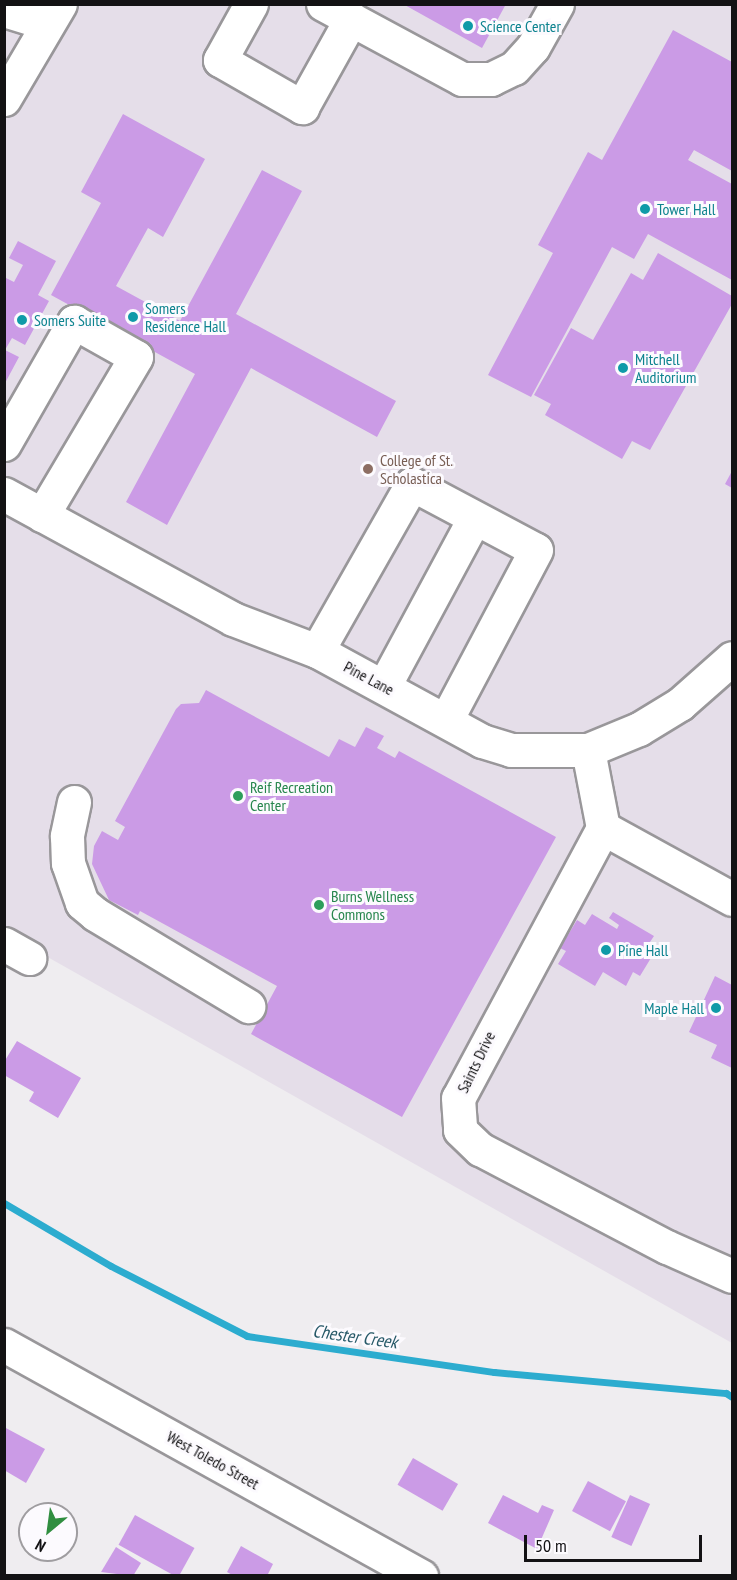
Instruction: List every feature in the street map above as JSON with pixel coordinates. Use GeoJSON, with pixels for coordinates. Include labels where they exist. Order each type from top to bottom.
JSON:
{"type":"FeatureCollection","features":[{"type":"Feature","properties":{"kind":"street"},"geometry":{"type":"LineString","coordinates":[[251,4],[220,60],[302,107],[337,12],[462,79],[491,79],[514,69],[533,47],[557,4]]}},
{"type":"Feature","properties":{"kind":"street"},"geometry":{"type":"LineString","coordinates":[[4,10],[53,14],[4,99]]}},
{"type":"Feature","properties":{"kind":"street"},"geometry":{"type":"LineString","coordinates":[[4,444],[74,322],[136,357],[42,515]]}},
{"type":"Feature","properties":{"kind":"street"},"geometry":{"type":"LineString","coordinates":[[317,651],[412,484],[536,550],[446,720]]}},
{"type":"Feature","properties":{"kind":"street","name":"Pine Lane"},"geometry":{"type":"LineString","coordinates":[[4,494],[233,619],[317,651],[482,741],[511,750],[588,750],[639,729],[680,704],[732,658]]}},
{"type":"Feature","properties":{"kind":"street"},"geometry":{"type":"LineString","coordinates":[[384,686],[474,519]]}},
{"type":"Feature","properties":{"kind":"street"},"geometry":{"type":"LineString","coordinates":[[588,750],[603,828],[732,899]]}},
{"type":"Feature","properties":{"kind":"street"},"geometry":{"type":"LineString","coordinates":[[74,802],[67,836],[68,863],[82,903],[95,914],[248,1006]]}},
{"type":"Feature","properties":{"kind":"street","name":"Saints Drive"},"geometry":{"type":"LineString","coordinates":[[603,828],[458,1098],[460,1130],[480,1149],[667,1247],[732,1276]]}},
{"type":"Feature","properties":{"kind":"street","name":"West Toledo Street"},"geometry":{"type":"LineString","coordinates":[[4,1345],[421,1575]]}},
{"type":"Feature","properties":{"kind":"shaded area","name":"College of St. Scholastica"},"geometry":{"type":"Polygon","coordinates":[[[5,5],[732,5],[732,1343],[5,933],[5,5]]]}},
{"type":"Feature","properties":{"kind":"building","name":"Science Center"},"geometry":{"type":"Polygon","coordinates":[[[403,4],[506,4],[482,48],[403,4]]]}},
{"type":"Feature","properties":{"kind":"building","name":"Tower Hall"},"geometry":{"type":"Polygon","coordinates":[[[673,30],[732,62],[732,171],[694,150],[688,160],[732,184],[732,280],[648,234],[634,259],[612,247],[531,397],[488,375],[553,253],[538,245],[588,152],[602,160],[673,30]]]}},
{"type":"Feature","properties":{"kind":"building","name":"Somers Residence Hall"},"geometry":{"type":"Polygon","coordinates":[[[123,114],[205,159],[163,237],[148,228],[116,286],[180,321],[262,170],[302,191],[236,314],[396,401],[377,437],[251,368],[167,525],[126,502],[195,374],[51,295],[101,203],[81,192],[123,114]]]}},
{"type":"Feature","properties":{"kind":"building","name":"Somers Suite"},"geometry":{"type":"Polygon","coordinates":[[[18,241],[56,261],[38,295],[49,301],[25,345],[12,338],[5,350],[19,357],[4,385],[4,277],[14,282],[23,265],[9,258],[18,241]]]}},
{"type":"Feature","properties":{"kind":"building","name":"Mitchell Auditorium"},"geometry":{"type":"Polygon","coordinates":[[[658,253],[732,296],[732,304],[650,450],[632,441],[622,459],[545,415],[551,404],[534,395],[571,328],[593,340],[631,273],[643,280],[658,253]]]}},
{"type":"Feature","properties":{"kind":"building"},"geometry":{"type":"Polygon","coordinates":[[[732,471],[732,488],[725,484],[732,471]]]}},
{"type":"Feature","properties":{"kind":"building","name":"Burns Wellness Commons"},"geometry":{"type":"Polygon","coordinates":[[[206,690],[329,757],[339,739],[355,747],[366,727],[384,736],[377,748],[395,758],[399,751],[556,837],[402,1117],[251,1034],[277,986],[140,911],[138,915],[109,900],[92,864],[94,846],[102,831],[118,840],[125,827],[115,821],[176,709],[181,704],[199,703],[206,690]]]}},
{"type":"Feature","properties":{"kind":"building","name":"Pine Hall"},"geometry":{"type":"Polygon","coordinates":[[[613,912],[654,936],[646,948],[654,953],[640,976],[633,972],[626,986],[603,972],[595,986],[558,964],[566,951],[560,948],[577,920],[585,925],[592,914],[617,929],[619,925],[609,918],[613,912]]]}},
{"type":"Feature","properties":{"kind":"building","name":"Maple Hall"},"geometry":{"type":"Polygon","coordinates":[[[715,976],[732,985],[732,1068],[711,1058],[717,1045],[689,1032],[715,976]]]}},
{"type":"Feature","properties":{"kind":"building"},"geometry":{"type":"Polygon","coordinates":[[[17,1041],[81,1078],[58,1118],[29,1101],[34,1092],[4,1075],[4,1062],[17,1041]]]}},
{"type":"Feature","properties":{"kind":"building"},"geometry":{"type":"Polygon","coordinates":[[[4,1427],[45,1449],[26,1483],[4,1470],[4,1427]]]}},
{"type":"Feature","properties":{"kind":"building"},"geometry":{"type":"Polygon","coordinates":[[[413,1458],[458,1484],[443,1511],[398,1485],[413,1458]]]}},
{"type":"Feature","properties":{"kind":"building"},"geometry":{"type":"Polygon","coordinates":[[[588,1481],[626,1501],[610,1531],[572,1511],[588,1481]]]}},
{"type":"Feature","properties":{"kind":"building"},"geometry":{"type":"Polygon","coordinates":[[[503,1495],[538,1513],[542,1505],[554,1510],[537,1549],[488,1523],[503,1495]]]}},
{"type":"Feature","properties":{"kind":"building"},"geometry":{"type":"Polygon","coordinates":[[[630,1495],[650,1504],[631,1546],[611,1537],[630,1495]]]}},
{"type":"Feature","properties":{"kind":"building"},"geometry":{"type":"Polygon","coordinates":[[[135,1515],[194,1548],[179,1576],[175,1576],[119,1545],[135,1515]]]}},
{"type":"Feature","properties":{"kind":"building"},"geometry":{"type":"Polygon","coordinates":[[[241,1546],[273,1564],[267,1576],[234,1576],[227,1572],[241,1546]]]}},
{"type":"Feature","properties":{"kind":"building"},"geometry":{"type":"Polygon","coordinates":[[[116,1547],[141,1563],[133,1576],[101,1572],[116,1547]]]}},
{"type":"Feature","properties":{"kind":"waterway","name":"Chester Creek"},"geometry":{"type":"LineString","coordinates":[[4,1203],[111,1266],[247,1336],[494,1372],[726,1393],[732,1397]]}},
{"type":"Feature","properties":{"kind":"place","name":"Science Center"},"geometry":{"type":"Point","coordinates":[468,26]}},
{"type":"Feature","properties":{"kind":"place","name":"Tower Hall"},"geometry":{"type":"Point","coordinates":[645,209]}},
{"type":"Feature","properties":{"kind":"place","name":"Somers Residence Hall"},"geometry":{"type":"Point","coordinates":[133,317]}},
{"type":"Feature","properties":{"kind":"place","name":"Somers Suite"},"geometry":{"type":"Point","coordinates":[22,320]}},
{"type":"Feature","properties":{"kind":"place","name":"Mitchell Auditorium"},"geometry":{"type":"Point","coordinates":[623,368]}},
{"type":"Feature","properties":{"kind":"place","name":"College of St. Scholastica"},"geometry":{"type":"Point","coordinates":[368,469]}},
{"type":"Feature","properties":{"kind":"place","name":"Reif Recreation Center"},"geometry":{"type":"Point","coordinates":[238,796]}},
{"type":"Feature","properties":{"kind":"place","name":"Burns Wellness Commons"},"geometry":{"type":"Point","coordinates":[319,905]}},
{"type":"Feature","properties":{"kind":"place","name":"Pine Hall"},"geometry":{"type":"Point","coordinates":[606,950]}},
{"type":"Feature","properties":{"kind":"place","name":"Maple Hall"},"geometry":{"type":"Point","coordinates":[716,1008]}}]}
